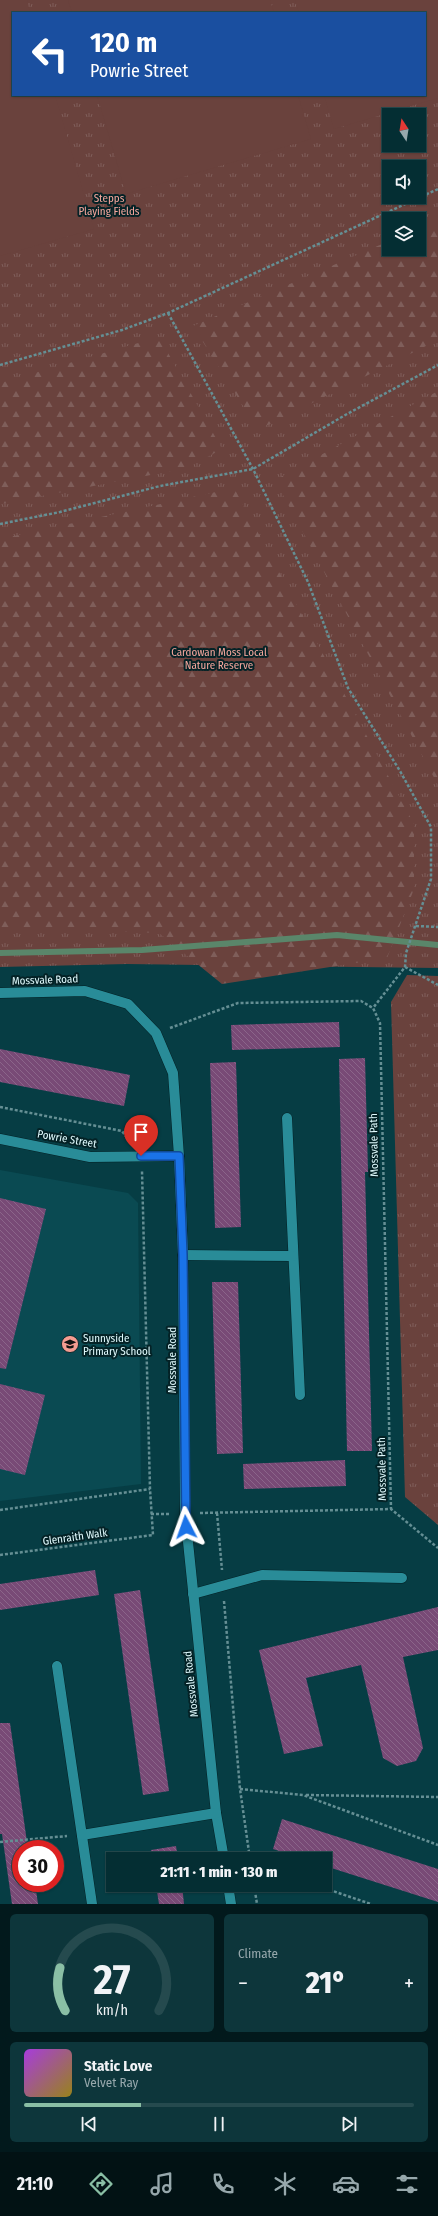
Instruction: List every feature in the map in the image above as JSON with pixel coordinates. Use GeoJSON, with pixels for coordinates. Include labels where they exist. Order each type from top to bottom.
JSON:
{"type":"FeatureCollection","features":[{"type":"Feature","properties":{"kind":"street","name":"Mossvale Road"},"geometry":{"type":"LineString","coordinates":[[0,993],[85,991],[128,1004],[156,1033],[173,1074],[179,1156],[183,1255],[185,1513],[216,1813],[223,1852]]}},
{"type":"Feature","properties":{"kind":"street"},"geometry":{"type":"LineString","coordinates":[[286,1118],[300,1395]]}},
{"type":"Feature","properties":{"kind":"street","name":"Powrie Street"},"geometry":{"type":"LineString","coordinates":[[0,1139],[90,1157],[179,1156]]}},
{"type":"Feature","properties":{"kind":"street"},"geometry":{"type":"LineString","coordinates":[[183,1255],[293,1256]]}},
{"type":"Feature","properties":{"kind":"street"},"geometry":{"type":"LineString","coordinates":[[193,1594],[262,1575],[402,1578]]}},
{"type":"Feature","properties":{"kind":"street"},"geometry":{"type":"LineString","coordinates":[[57,1666],[92,1904]]}},
{"type":"Feature","properties":{"kind":"street"},"geometry":{"type":"LineString","coordinates":[[82,1835],[216,1813]]}},
{"type":"Feature","properties":{"kind":"street"},"geometry":{"type":"LineString","coordinates":[[229,1892],[231,1904]]}},
{"type":"Feature","properties":{"kind":"path"},"geometry":{"type":"LineString","coordinates":[[0,365],[122,330],[168,313],[438,189]]}},
{"type":"Feature","properties":{"kind":"path"},"geometry":{"type":"LineString","coordinates":[[156,1033],[238,1003],[361,1001],[373,1008],[405,967],[406,953],[431,879],[431,827],[400,771],[348,688],[308,582],[253,469],[168,313]]}},
{"type":"Feature","properties":{"kind":"path"},"geometry":{"type":"LineString","coordinates":[[0,524],[60,512],[160,486],[253,469],[347,414],[438,365]]}},
{"type":"Feature","properties":{"kind":"path"},"geometry":{"type":"LineString","coordinates":[[416,926],[438,927]]}},
{"type":"Feature","properties":{"kind":"path"},"geometry":{"type":"LineString","coordinates":[[405,967],[438,984]]}},
{"type":"Feature","properties":{"kind":"path","name":"Mossvale Path"},"geometry":{"type":"LineString","coordinates":[[373,1008],[380,1023],[390,1508]]}},
{"type":"Feature","properties":{"kind":"path"},"geometry":{"type":"LineString","coordinates":[[0,1106],[122,1131],[141,1156],[150,1489],[152,1514],[390,1508],[438,1548]]}},
{"type":"Feature","properties":{"kind":"path"},"geometry":{"type":"LineString","coordinates":[[0,1510],[150,1489]]}},
{"type":"Feature","properties":{"kind":"path"},"geometry":{"type":"LineString","coordinates":[[217,1513],[240,1789],[249,1852]]}},
{"type":"Feature","properties":{"kind":"path","name":"Glenraith Walk"},"geometry":{"type":"LineString","coordinates":[[0,1555],[153,1535],[152,1514]]}},
{"type":"Feature","properties":{"kind":"path"},"geometry":{"type":"LineString","coordinates":[[240,1789],[304,1796],[438,1797]]}},
{"type":"Feature","properties":{"kind":"path"},"geometry":{"type":"LineString","coordinates":[[304,1796],[438,1845]]}},
{"type":"Feature","properties":{"kind":"path"},"geometry":{"type":"LineString","coordinates":[[0,1842],[82,1835]]}},
{"type":"Feature","properties":{"kind":"path"},"geometry":{"type":"LineString","coordinates":[[332,1891],[372,1904]]}},
{"type":"Feature","properties":{"kind":"path"},"geometry":{"type":"LineString","coordinates":[[255,1892],[257,1904]]}},
{"type":"Feature","properties":{"kind":"shaded area","name":"Sunnyside Primary School"},"geometry":{"type":"Polygon","coordinates":[[[0,1170],[128,1193],[138,1203],[141,1484],[0,1501],[0,1170]]]}},
{"type":"Feature","properties":{"kind":"green space","name":"Cardowan Moss Local Nature Reserve"},"geometry":{"type":"Polygon","coordinates":[[[0,0],[438,0],[438,968],[127,964],[0,967],[0,0]]]}},
{"type":"Feature","properties":{"kind":"green space"},"geometry":{"type":"Polygon","coordinates":[[[0,0],[27,0],[30,12],[12,12],[12,96],[55,96],[94,229],[0,256],[0,0]]]}},
{"type":"Feature","properties":{"kind":"green space"},"geometry":{"type":"Polygon","coordinates":[[[68,0],[270,0],[274,12],[72,12],[68,0]]]}},
{"type":"Feature","properties":{"kind":"green space"},"geometry":{"type":"Polygon","coordinates":[[[295,0],[438,0],[438,98],[404,108],[382,108],[382,115],[334,129],[324,96],[426,96],[426,12],[299,12],[295,0]]]}},
{"type":"Feature","properties":{"kind":"green space"},"geometry":{"type":"Polygon","coordinates":[[[97,96],[298,96],[311,139],[126,194],[97,96]]]}},
{"type":"Feature","properties":{"kind":"green space"},"geometry":{"type":"Polygon","coordinates":[[[438,219],[438,340],[258,430],[193,326],[382,244],[382,256],[426,256],[426,225],[438,219]]]}},
{"type":"Feature","properties":{"kind":"green space"},"geometry":{"type":"Polygon","coordinates":[[[159,337],[222,449],[187,468],[0,504],[0,383],[159,337]]]}},
{"type":"Feature","properties":{"kind":"green space"},"geometry":{"type":"Polygon","coordinates":[[[438,391],[438,785],[275,480],[438,391]]]}},
{"type":"Feature","properties":{"kind":"green space"},"geometry":{"type":"Polygon","coordinates":[[[234,488],[414,824],[414,889],[387,958],[222,984],[159,933],[0,927],[0,539],[234,488]]]}},
{"type":"Feature","properties":{"kind":"green space"},"geometry":{"type":"Polygon","coordinates":[[[407,975],[438,976],[438,1525],[405,1497],[391,1002],[407,975]]]}},
{"type":"Feature","properties":{"kind":"building"},"geometry":{"type":"Polygon","coordinates":[[[339,1022],[340,1047],[232,1050],[231,1025],[339,1022]]]}},
{"type":"Feature","properties":{"kind":"building"},"geometry":{"type":"Polygon","coordinates":[[[0,1049],[130,1075],[124,1106],[0,1082],[0,1049]]]}},
{"type":"Feature","properties":{"kind":"building"},"geometry":{"type":"Polygon","coordinates":[[[365,1058],[368,1172],[365,1172],[372,1451],[347,1451],[339,1059],[365,1058]]]}},
{"type":"Feature","properties":{"kind":"building"},"geometry":{"type":"Polygon","coordinates":[[[236,1062],[241,1227],[215,1228],[210,1063],[236,1062]]]}},
{"type":"Feature","properties":{"kind":"building"},"geometry":{"type":"Polygon","coordinates":[[[0,1198],[46,1209],[6,1369],[0,1368],[0,1198]]]}},
{"type":"Feature","properties":{"kind":"building"},"geometry":{"type":"Polygon","coordinates":[[[212,1282],[238,1282],[243,1453],[217,1454],[212,1282]]]}},
{"type":"Feature","properties":{"kind":"building"},"geometry":{"type":"Polygon","coordinates":[[[0,1384],[45,1395],[25,1475],[0,1469],[0,1384]]]}},
{"type":"Feature","properties":{"kind":"building"},"geometry":{"type":"Polygon","coordinates":[[[345,1460],[346,1486],[244,1489],[243,1464],[345,1460]]]}},
{"type":"Feature","properties":{"kind":"building"},"geometry":{"type":"Polygon","coordinates":[[[95,1570],[99,1595],[0,1610],[0,1584],[95,1570]]]}},
{"type":"Feature","properties":{"kind":"building"},"geometry":{"type":"Polygon","coordinates":[[[140,1590],[169,1791],[143,1795],[114,1594],[140,1590]]]}},
{"type":"Feature","properties":{"kind":"building"},"geometry":{"type":"Polygon","coordinates":[[[438,1607],[438,1650],[403,1657],[423,1748],[416,1761],[397,1766],[383,1758],[361,1665],[306,1678],[323,1746],[284,1754],[259,1650],[438,1607]]]}},
{"type":"Feature","properties":{"kind":"building"},"geometry":{"type":"Polygon","coordinates":[[[0,1723],[10,1723],[27,1840],[12,1840],[12,1892],[36,1892],[38,1904],[12,1904],[2,1834],[0,1834],[0,1723]]]}},
{"type":"Feature","properties":{"kind":"building"},"geometry":{"type":"Polygon","coordinates":[[[282,1819],[438,1869],[438,1902],[332,1868],[332,1852],[282,1852],[273,1849],[282,1819]]]}},
{"type":"Feature","properties":{"kind":"building"},"geometry":{"type":"Polygon","coordinates":[[[176,1846],[177,1852],[151,1852],[151,1850],[176,1846]]]}},
{"type":"Feature","properties":{"kind":"building"},"geometry":{"type":"Polygon","coordinates":[[[157,1892],[183,1892],[184,1904],[159,1904],[157,1892]]]}},
{"type":"Feature","properties":{"kind":"waterway"},"geometry":{"type":"LineString","coordinates":[[0,953],[142,950],[337,935],[438,945]]}},
{"type":"Feature","properties":{"kind":"place","name":"Sunnyside Primary School"},"geometry":{"type":"Point","coordinates":[70,1344]}},
{"type":"Feature","properties":{"kind":"route"},"geometry":{"type":"LineString","coordinates":[[141,1156],[179,1156],[183,1255],[186,1527]]}},
{"type":"Feature","properties":{"kind":"park label","name":"Stepps Playing Fields"},"geometry":{"type":"Point","coordinates":[109,204]}}]}
